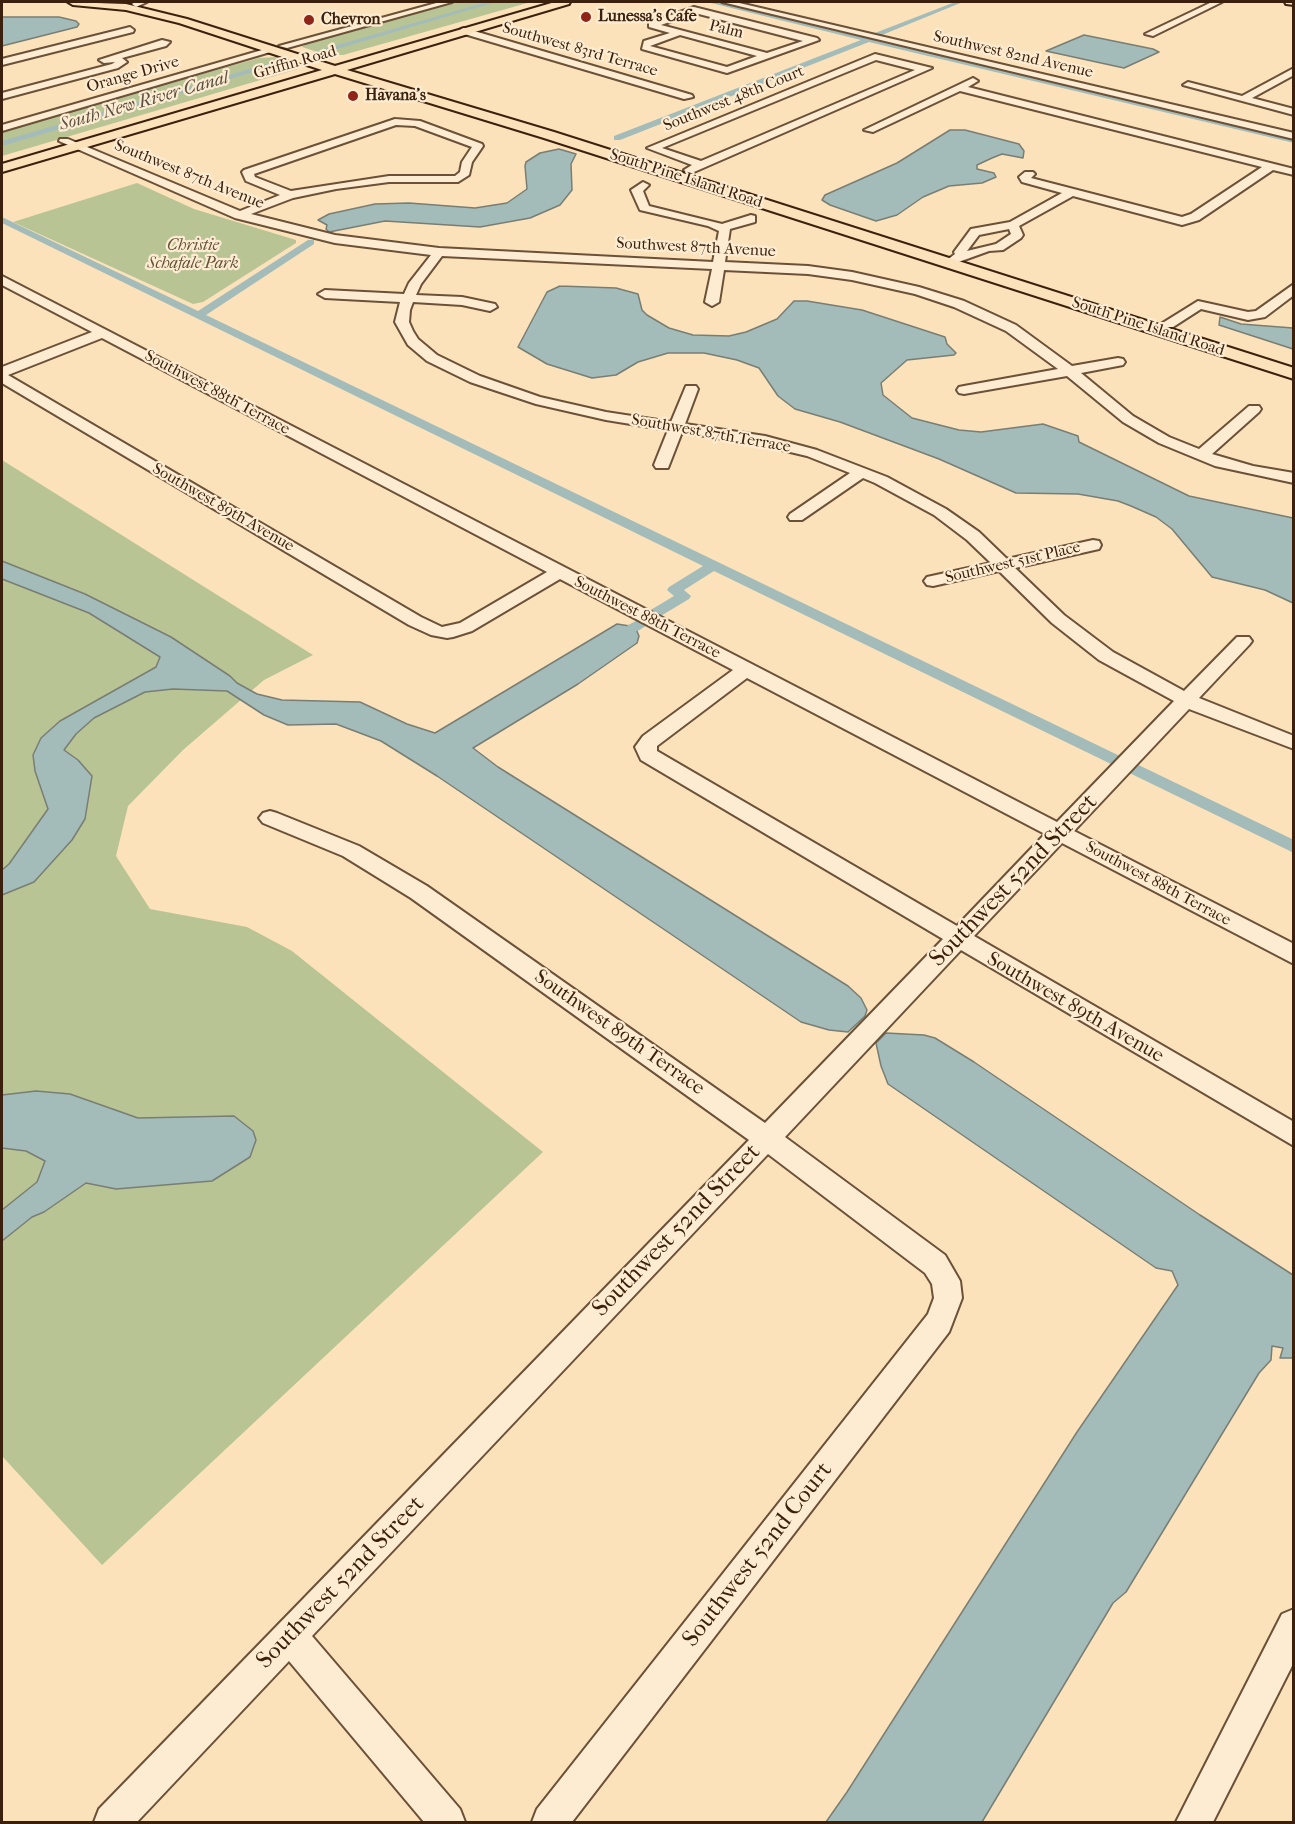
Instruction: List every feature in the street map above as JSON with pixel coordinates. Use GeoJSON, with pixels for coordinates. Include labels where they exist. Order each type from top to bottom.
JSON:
{"type":"FeatureCollection","features":[{"type":"Feature","properties":{"kind":"main road","name":"South Pine Island Road"},"geometry":{"type":"LineString","coordinates":[[73,2],[126,7],[158,14],[280,50],[1293,364]]}},
{"type":"Feature","properties":{"kind":"main road","name":"South Pine Island Road"},"geometry":{"type":"LineString","coordinates":[[111,2],[137,3],[170,10],[280,50],[298,50],[326,64],[348,66],[688,171],[764,200]]}},
{"type":"Feature","properties":{"kind":"main road","name":"Griffin Road"},"geometry":{"type":"LineString","coordinates":[[2,168],[70,144],[326,64],[541,2]]}},
{"type":"Feature","properties":{"kind":"main road","name":"Griffin Road"},"geometry":{"type":"LineString","coordinates":[[348,66],[565,2]]}},
{"type":"Feature","properties":{"kind":"main road"},"geometry":{"type":"LineString","coordinates":[[158,14],[170,10]]}},
{"type":"Feature","properties":{"kind":"main road","name":"Griffin Road"},"geometry":{"type":"LineString","coordinates":[[2,159],[70,144]]}},
{"type":"Feature","properties":{"kind":"main road","name":"South Pine Island Road"},"geometry":{"type":"LineString","coordinates":[[956,258],[1293,374]]}},
{"type":"Feature","properties":{"kind":"street","name":"Orange Drive"},"geometry":{"type":"LineString","coordinates":[[2,128],[442,2]]}},
{"type":"Feature","properties":{"kind":"street","name":"Southwest 82nd Avenue"},"geometry":{"type":"LineString","coordinates":[[726,2],[998,70],[1293,136]]}},
{"type":"Feature","properties":{"kind":"street"},"geometry":{"type":"LineString","coordinates":[[1150,34],[1190,15],[1226,2]]}},
{"type":"Feature","properties":{"kind":"street","name":"Palm"},"geometry":{"type":"LineString","coordinates":[[766,56],[652,25],[694,10],[812,40]]}},
{"type":"Feature","properties":{"kind":"street"},"geometry":{"type":"LineString","coordinates":[[114,24],[141,33]]}},
{"type":"Feature","properties":{"kind":"street"},"geometry":{"type":"LineString","coordinates":[[3,62],[130,30]]}},
{"type":"Feature","properties":{"kind":"street"},"geometry":{"type":"LineString","coordinates":[[678,33],[647,43],[645,47],[727,70],[841,30]]}},
{"type":"Feature","properties":{"kind":"street","name":"Southwest 83rd Terrace"},"geometry":{"type":"LineString","coordinates":[[464,32],[688,97]]}},
{"type":"Feature","properties":{"kind":"street"},"geometry":{"type":"LineString","coordinates":[[2,96],[95,71],[122,62],[114,57],[163,45],[165,42],[152,37]]}},
{"type":"Feature","properties":{"kind":"street","name":"Southwest 48th Court"},"geometry":{"type":"LineString","coordinates":[[702,165],[652,148],[876,57],[925,69]]}},
{"type":"Feature","properties":{"kind":"street"},"geometry":{"type":"LineString","coordinates":[[3,62],[56,82]]}},
{"type":"Feature","properties":{"kind":"street"},"geometry":{"type":"LineString","coordinates":[[688,171],[940,63]]}},
{"type":"Feature","properties":{"kind":"street"},"geometry":{"type":"LineString","coordinates":[[1243,99],[1293,72]]}},
{"type":"Feature","properties":{"kind":"street"},"geometry":{"type":"LineString","coordinates":[[887,135],[863,129],[981,78]]}},
{"type":"Feature","properties":{"kind":"street"},"geometry":{"type":"LineString","coordinates":[[1188,85],[1293,112]]}},
{"type":"Feature","properties":{"kind":"street"},"geometry":{"type":"LineString","coordinates":[[960,87],[1293,172]]}},
{"type":"Feature","properties":{"kind":"street"},"geometry":{"type":"LineString","coordinates":[[18,92],[62,110]]}},
{"type":"Feature","properties":{"kind":"street"},"geometry":{"type":"LineString","coordinates":[[239,215],[290,195],[389,176],[458,179],[465,174],[467,162],[478,146],[416,123],[403,122],[382,125],[248,172],[250,179],[290,195]]}},
{"type":"Feature","properties":{"kind":"street","name":"Southwest 87th Avenue"},"geometry":{"type":"LineString","coordinates":[[70,144],[239,215],[335,239],[438,252],[719,265],[828,273],[919,291],[958,304],[1011,328],[1070,371],[1140,427],[1164,441],[1200,456],[1253,471],[1293,478]]}},
{"type":"Feature","properties":{"kind":"street"},"geometry":{"type":"LineString","coordinates":[[1029,174],[1025,177],[1026,180],[1182,221],[1195,217],[1271,166]]}},
{"type":"Feature","properties":{"kind":"street"},"geometry":{"type":"LineString","coordinates":[[643,185],[637,193],[644,207]]}},
{"type":"Feature","properties":{"kind":"street"},"geometry":{"type":"LineString","coordinates":[[956,258],[972,255],[987,248],[999,247],[1010,232],[1070,193]]}},
{"type":"Feature","properties":{"kind":"street"},"geometry":{"type":"LineString","coordinates":[[631,213],[644,207],[723,227],[751,219]]}},
{"type":"Feature","properties":{"kind":"street"},"geometry":{"type":"LineString","coordinates":[[712,302],[726,233],[723,227]]}},
{"type":"Feature","properties":{"kind":"street"},"geometry":{"type":"LineString","coordinates":[[956,258],[975,232],[989,229],[1010,232]]}},
{"type":"Feature","properties":{"kind":"street"},"geometry":{"type":"LineString","coordinates":[[406,298],[438,252]]}},
{"type":"Feature","properties":{"kind":"street","name":"Southwest 88th Terrace"},"geometry":{"type":"LineString","coordinates":[[2,280],[1293,955]]}},
{"type":"Feature","properties":{"kind":"street"},"geometry":{"type":"LineString","coordinates":[[1168,324],[1198,305],[1248,316],[1260,314],[1293,288]]}},
{"type":"Feature","properties":{"kind":"street"},"geometry":{"type":"LineString","coordinates":[[325,294],[462,301],[490,307]]}},
{"type":"Feature","properties":{"kind":"street","name":"Southwest 87th Terrace"},"geometry":{"type":"LineString","coordinates":[[406,298],[402,322],[413,342],[432,358],[459,372],[516,394],[561,407],[765,441],[812,453],[901,490],[940,512],[973,536],[1058,619],[1091,646],[1125,668],[1186,700],[1293,743]]}},
{"type":"Feature","properties":{"kind":"street"},"geometry":{"type":"LineString","coordinates":[[2,372],[102,333]]}},
{"type":"Feature","properties":{"kind":"street"},"geometry":{"type":"LineString","coordinates":[[964,390],[1118,362]]}},
{"type":"Feature","properties":{"kind":"street","name":"Southwest 89th Avenue"},"geometry":{"type":"LineString","coordinates":[[2,377],[427,627],[447,633],[466,627],[559,572]]}},
{"type":"Feature","properties":{"kind":"street"},"geometry":{"type":"LineString","coordinates":[[662,465],[691,389]]}},
{"type":"Feature","properties":{"kind":"street"},"geometry":{"type":"LineString","coordinates":[[1200,456],[1254,409]]}},
{"type":"Feature","properties":{"kind":"street"},"geometry":{"type":"LineString","coordinates":[[796,517],[862,472]]}},
{"type":"Feature","properties":{"kind":"street","name":"Southwest 51st Place"},"geometry":{"type":"LineString","coordinates":[[933,581],[1093,545]]}},
{"type":"Feature","properties":{"kind":"street","name":"Southwest 52nd Street"},"geometry":{"type":"LineString","coordinates":[[112,1822],[1243,641]]}},
{"type":"Feature","properties":{"kind":"street","name":"Southwest 89th Avenue"},"geometry":{"type":"LineString","coordinates":[[747,669],[650,741],[645,747],[648,755],[1293,1135]]}},
{"type":"Feature","properties":{"kind":"street","name":"Southwest 89th Terrace"},"geometry":{"type":"LineString","coordinates":[[270,818],[351,851],[419,892],[766,1138],[920,1251],[935,1264],[946,1281]]}},
{"type":"Feature","properties":{"kind":"street","name":"Southwest 52nd Court"},"geometry":{"type":"LineString","coordinates":[[550,1822],[939,1323],[948,1298],[946,1281]]}},
{"type":"Feature","properties":{"kind":"street"},"geometry":{"type":"LineString","coordinates":[[1194,1822],[1293,1626]]}},
{"type":"Feature","properties":{"kind":"street"},"geometry":{"type":"LineString","coordinates":[[290,1636],[447,1822]]}},
{"type":"Feature","properties":{"kind":"green space"},"geometry":{"type":"Polygon","coordinates":[[[455,2],[531,2],[343,55],[327,55],[302,47],[306,43],[455,2]]]}},
{"type":"Feature","properties":{"kind":"green space"},"geometry":{"type":"Polygon","coordinates":[[[277,57],[300,66],[298,69],[2,156],[2,130],[259,58],[277,57]]]}},
{"type":"Feature","properties":{"kind":"green space","name":"Christie Schafale Park"},"geometry":{"type":"Polygon","coordinates":[[[137,183],[194,209],[296,240],[296,243],[203,302],[193,304],[13,222],[137,183]]]}},
{"type":"Feature","properties":{"kind":"green space"},"geometry":{"type":"Polygon","coordinates":[[[2,460],[313,655],[264,680],[183,750],[128,806],[116,856],[150,909],[247,927],[292,951],[543,1152],[102,1565],[2,1456],[2,460]]]}},
{"type":"Feature","properties":{"kind":"water"},"geometry":{"type":"Polygon","coordinates":[[[2,17],[59,17],[76,21],[79,24],[77,27],[2,46],[2,17]]]}},
{"type":"Feature","properties":{"kind":"water"},"geometry":{"type":"Polygon","coordinates":[[[1084,35],[1159,52],[1124,68],[1046,51],[1084,35]]]}},
{"type":"Feature","properties":{"kind":"water"},"geometry":{"type":"Polygon","coordinates":[[[950,130],[965,130],[1019,144],[1024,151],[1023,158],[1002,154],[992,158],[977,165],[977,169],[994,173],[996,177],[982,183],[949,186],[923,197],[897,215],[876,221],[822,200],[825,195],[897,163],[950,130]]]}},
{"type":"Feature","properties":{"kind":"water"},"geometry":{"type":"Polygon","coordinates":[[[559,149],[576,154],[571,164],[572,190],[560,205],[530,218],[480,227],[385,221],[329,232],[326,229],[327,225],[318,220],[329,214],[375,204],[409,203],[475,208],[507,203],[527,189],[526,162],[540,153],[559,149]]]}},
{"type":"Feature","properties":{"kind":"water"},"geometry":{"type":"Polygon","coordinates":[[[560,286],[616,288],[638,294],[642,310],[647,315],[669,328],[693,335],[729,336],[746,332],[777,319],[794,301],[807,301],[862,310],[945,337],[947,344],[956,353],[954,355],[907,360],[881,383],[883,395],[912,418],[959,430],[981,432],[1043,424],[1078,436],[1079,442],[1189,496],[1293,518],[1293,603],[1265,590],[1212,577],[1172,529],[1156,517],[1131,506],[1118,501],[1078,494],[1016,493],[939,459],[840,422],[795,409],[778,396],[759,368],[737,360],[704,353],[668,353],[638,362],[616,375],[592,378],[547,364],[518,347],[547,292],[560,286]]]}},
{"type":"Feature","properties":{"kind":"water"},"geometry":{"type":"Polygon","coordinates":[[[1220,317],[1241,324],[1293,328],[1293,349],[1219,325],[1220,317]]]}},
{"type":"Feature","properties":{"kind":"water"},"geometry":{"type":"Polygon","coordinates":[[[2,561],[85,594],[171,637],[237,683],[257,694],[282,700],[360,702],[407,724],[435,733],[617,624],[636,629],[639,636],[637,643],[578,684],[473,748],[498,767],[848,986],[861,998],[867,1010],[865,1016],[848,1032],[829,1030],[801,1022],[437,776],[381,741],[336,724],[288,725],[264,715],[227,691],[173,689],[145,692],[94,718],[76,734],[64,750],[78,760],[92,776],[85,819],[72,840],[34,882],[2,895],[2,870],[9,864],[48,809],[35,771],[33,755],[41,738],[60,721],[156,667],[160,657],[89,613],[2,579],[2,561]]]}},
{"type":"Feature","properties":{"kind":"water"},"geometry":{"type":"Polygon","coordinates":[[[886,1033],[924,1035],[935,1038],[1293,1275],[1293,1358],[1280,1358],[1283,1348],[1272,1346],[1271,1360],[1259,1373],[1126,1592],[1113,1603],[982,1822],[826,1822],[1077,1432],[1178,1285],[1172,1271],[1156,1268],[888,1084],[876,1043],[886,1033]]]}},
{"type":"Feature","properties":{"kind":"water"},"geometry":{"type":"Polygon","coordinates":[[[36,1091],[70,1094],[138,1118],[234,1116],[253,1131],[256,1140],[250,1157],[212,1181],[116,1189],[86,1183],[44,1212],[32,1217],[2,1241],[2,1210],[37,1182],[45,1161],[26,1151],[2,1148],[2,1095],[36,1091]]]}},
{"type":"Feature","properties":{"kind":"waterway","name":"South New River Canal"},"geometry":{"type":"LineString","coordinates":[[317,52],[493,2]]}},
{"type":"Feature","properties":{"kind":"waterway"},"geometry":{"type":"LineString","coordinates":[[710,2],[1294,141]]}},
{"type":"Feature","properties":{"kind":"waterway"},"geometry":{"type":"LineString","coordinates":[[879,33],[960,2]]}},
{"type":"Feature","properties":{"kind":"waterway"},"geometry":{"type":"LineString","coordinates":[[617,138],[868,40]]}},
{"type":"Feature","properties":{"kind":"waterway","name":"South New River Canal"},"geometry":{"type":"LineString","coordinates":[[2,144],[287,61]]}},
{"type":"Feature","properties":{"kind":"waterway"},"geometry":{"type":"LineString","coordinates":[[2,220],[714,565]]}},
{"type":"Feature","properties":{"kind":"waterway"},"geometry":{"type":"LineString","coordinates":[[199,315],[311,242]]}},
{"type":"Feature","properties":{"kind":"waterway"},"geometry":{"type":"LineString","coordinates":[[654,614],[684,596],[674,590],[714,565]]}},
{"type":"Feature","properties":{"kind":"waterway"},"geometry":{"type":"LineString","coordinates":[[714,565],[1294,847]]}},
{"type":"Feature","properties":{"kind":"waterway"},"geometry":{"type":"LineString","coordinates":[[633,628],[642,622]]}},
{"type":"Feature","properties":{"kind":"place","name":"Lunessa’s Cafe"},"geometry":{"type":"Point","coordinates":[586,17]}},
{"type":"Feature","properties":{"kind":"place","name":"Chevron"},"geometry":{"type":"Point","coordinates":[309,20]}},
{"type":"Feature","properties":{"kind":"place","name":"Havana's"},"geometry":{"type":"Point","coordinates":[353,96]}}]}
